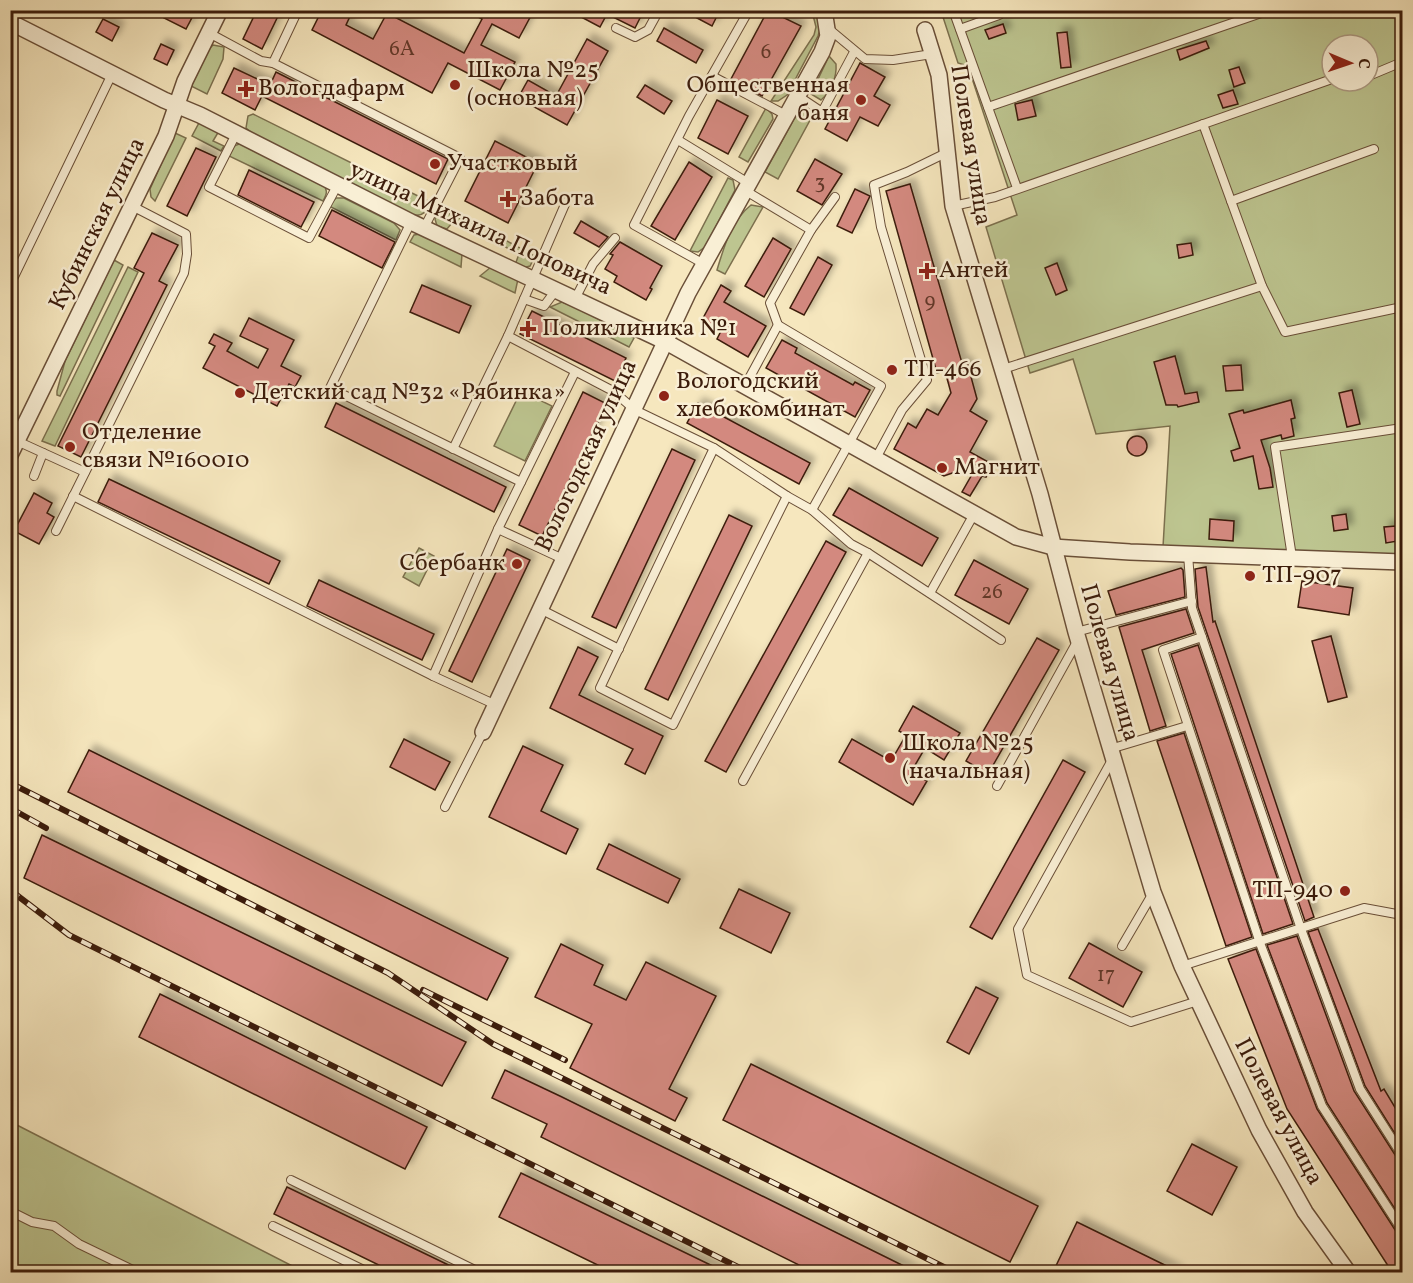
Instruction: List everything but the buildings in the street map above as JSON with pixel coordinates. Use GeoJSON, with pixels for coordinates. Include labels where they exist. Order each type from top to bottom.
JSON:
{"type":"FeatureCollection","features":[{"type":"Feature","properties":{"kind":"street","name":"Кубинская улица"},"geometry":{"type":"LineString","coordinates":[[14,448],[166,136],[185,81],[220,10]]}},
{"type":"Feature","properties":{"kind":"street","name":"Вологодская улица"},"geometry":{"type":"LineString","coordinates":[[483,732],[688,293],[822,52],[828,36],[824,10]]}},
{"type":"Feature","properties":{"kind":"street","name":"улица Михаила Поповича"},"geometry":{"type":"LineString","coordinates":[[13,19],[112,74],[337,186],[666,342],[1016,537],[1053,547],[1402,562]]}},
{"type":"Feature","properties":{"kind":"street","name":"Полевая улица"},"geometry":{"type":"LineString","coordinates":[[926,30],[939,75],[953,206],[1041,494],[1077,635],[1153,892],[1182,966],[1259,1130],[1305,1212],[1348,1272]]}},
{"type":"Feature","properties":{"kind":"lane"},"geometry":{"type":"LineString","coordinates":[[273,63],[298,10]]}},
{"type":"Feature","properties":{"kind":"lane"},"geometry":{"type":"LineString","coordinates":[[616,28],[635,37],[648,30],[659,10]]}},
{"type":"Feature","properties":{"kind":"lane"},"geometry":{"type":"LineString","coordinates":[[704,264],[634,225],[712,75],[749,10]]}},
{"type":"Feature","properties":{"kind":"lane"},"geometry":{"type":"LineString","coordinates":[[953,10],[1017,188]]}},
{"type":"Feature","properties":{"kind":"lane"},"geometry":{"type":"LineString","coordinates":[[960,28],[1007,10]]}},
{"type":"Feature","properties":{"kind":"lane"},"geometry":{"type":"LineString","coordinates":[[988,107],[1270,10]]}},
{"type":"Feature","properties":{"kind":"lane"},"geometry":{"type":"LineString","coordinates":[[828,28],[865,59],[879,61],[932,54]]}},
{"type":"Feature","properties":{"kind":"lane"},"geometry":{"type":"LineString","coordinates":[[209,33],[261,61],[273,63],[460,158],[417,225],[330,388],[521,482]]}},
{"type":"Feature","properties":{"kind":"lane"},"geometry":{"type":"LineString","coordinates":[[798,96],[822,112],[854,52]]}},
{"type":"Feature","properties":{"kind":"lane"},"geometry":{"type":"LineString","coordinates":[[1380,72],[1402,63]]}},
{"type":"Feature","properties":{"kind":"lane"},"geometry":{"type":"LineString","coordinates":[[10,285],[112,74]]}},
{"type":"Feature","properties":{"kind":"lane"},"geometry":{"type":"LineString","coordinates":[[712,75],[786,115]]}},
{"type":"Feature","properties":{"kind":"lane"},"geometry":{"type":"LineString","coordinates":[[953,206],[995,197],[1320,83]]}},
{"type":"Feature","properties":{"kind":"lane"},"geometry":{"type":"LineString","coordinates":[[1203,124],[1262,286],[1285,332],[1402,307]]}},
{"type":"Feature","properties":{"kind":"lane"},"geometry":{"type":"LineString","coordinates":[[236,134],[209,187],[309,238],[337,186]]}},
{"type":"Feature","properties":{"kind":"lane"},"geometry":{"type":"LineString","coordinates":[[678,140],[811,230]]}},
{"type":"Feature","properties":{"kind":"lane"},"geometry":{"type":"LineString","coordinates":[[1231,201],[1374,149]]}},
{"type":"Feature","properties":{"kind":"lane"},"geometry":{"type":"LineString","coordinates":[[875,460],[902,410],[927,380],[881,227],[874,185],[948,152]]}},
{"type":"Feature","properties":{"kind":"lane"},"geometry":{"type":"LineString","coordinates":[[813,510],[881,386],[777,325],[770,303],[811,230],[835,197]]}},
{"type":"Feature","properties":{"kind":"lane"},"geometry":{"type":"LineString","coordinates":[[453,449],[508,336],[566,202]]}},
{"type":"Feature","properties":{"kind":"lane"},"geometry":{"type":"LineString","coordinates":[[56,531],[184,273],[187,254],[186,234],[132,206]]}},
{"type":"Feature","properties":{"kind":"lane"},"geometry":{"type":"LineString","coordinates":[[575,299],[593,264],[615,238]]}},
{"type":"Feature","properties":{"kind":"lane"},"geometry":{"type":"LineString","coordinates":[[1003,369],[1262,286]]}},
{"type":"Feature","properties":{"kind":"lane"},"geometry":{"type":"LineString","coordinates":[[524,299],[544,306],[556,290]]}},
{"type":"Feature","properties":{"kind":"lane"},"geometry":{"type":"LineString","coordinates":[[745,386],[777,325]]}},
{"type":"Feature","properties":{"kind":"lane"},"geometry":{"type":"LineString","coordinates":[[508,336],[613,391],[635,410],[714,448],[787,496],[813,510],[851,544],[1000,640]]}},
{"type":"Feature","properties":{"kind":"lane"},"geometry":{"type":"LineString","coordinates":[[433,676],[498,529],[575,372]]}},
{"type":"Feature","properties":{"kind":"lane"},"geometry":{"type":"LineString","coordinates":[[1292,557],[1275,447],[1402,428]]}},
{"type":"Feature","properties":{"kind":"lane"},"geometry":{"type":"LineString","coordinates":[[14,448],[43,453],[85,472]]}},
{"type":"Feature","properties":{"kind":"lane"},"geometry":{"type":"LineString","coordinates":[[714,448],[600,688],[673,725],[787,496]]}},
{"type":"Feature","properties":{"kind":"lane"},"geometry":{"type":"LineString","coordinates":[[34,476],[43,453]]}},
{"type":"Feature","properties":{"kind":"lane"},"geometry":{"type":"LineString","coordinates":[[73,496],[433,676],[496,705]]}},
{"type":"Feature","properties":{"kind":"lane"},"geometry":{"type":"LineString","coordinates":[[930,593],[974,514]]}},
{"type":"Feature","properties":{"kind":"lane"},"geometry":{"type":"LineString","coordinates":[[498,529],[563,559]]}},
{"type":"Feature","properties":{"kind":"lane"},"geometry":{"type":"LineString","coordinates":[[743,781],[868,553]]}},
{"type":"Feature","properties":{"kind":"lane"},"geometry":{"type":"LineString","coordinates":[[1188,554],[1192,601],[1202,637],[1301,929],[1360,1089],[1402,1155]]}},
{"type":"Feature","properties":{"kind":"lane"},"geometry":{"type":"LineString","coordinates":[[997,786],[1077,635],[1192,601]]}},
{"type":"Feature","properties":{"kind":"lane"},"geometry":{"type":"LineString","coordinates":[[540,609],[619,648]]}},
{"type":"Feature","properties":{"kind":"lane"},"geometry":{"type":"LineString","coordinates":[[1202,637],[1163,650],[1260,943],[1322,1106],[1402,1230]]}},
{"type":"Feature","properties":{"kind":"lane"},"geometry":{"type":"LineString","coordinates":[[1187,726],[1111,754],[1018,929],[1027,975],[1131,1022],[1198,1001]]}},
{"type":"Feature","properties":{"kind":"lane"},"geometry":{"type":"LineString","coordinates":[[445,807],[483,732]]}},
{"type":"Feature","properties":{"kind":"lane"},"geometry":{"type":"LineString","coordinates":[[1122,946],[1153,892]]}},
{"type":"Feature","properties":{"kind":"lane"},"geometry":{"type":"LineString","coordinates":[[1182,966],[1364,908],[1402,915]]}},
{"type":"Feature","properties":{"kind":"lane"},"geometry":{"type":"LineString","coordinates":[[291,1180],[469,1270],[479,1272]]}},
{"type":"Feature","properties":{"kind":"lane"},"geometry":{"type":"LineString","coordinates":[[10,1211],[32,1222],[54,1226],[79,1244],[137,1272]]}},
{"type":"Feature","properties":{"kind":"lane"},"geometry":{"type":"LineString","coordinates":[[273,1226],[368,1272]]}},
{"type":"Feature","properties":{"kind":"green space"},"geometry":{"type":"Polygon","coordinates":[[[812,11],[817,11],[820,29],[818,36],[787,95],[778,101],[771,101],[814,35],[816,27],[812,11]]]}},
{"type":"Feature","properties":{"kind":"green space"},"geometry":{"type":"Polygon","coordinates":[[[941,11],[1402,11],[1402,555],[1163,547],[1170,426],[1096,434],[1073,359],[1030,373],[986,227],[1017,215],[968,66],[958,63],[941,11]]]}},
{"type":"Feature","properties":{"kind":"green space"},"geometry":{"type":"Polygon","coordinates":[[[213,45],[224,47],[223,59],[207,94],[191,86],[213,45]]]}},
{"type":"Feature","properties":{"kind":"green space"},"geometry":{"type":"Polygon","coordinates":[[[829,56],[836,64],[835,74],[833,84],[821,100],[811,94],[829,56]]]}},
{"type":"Feature","properties":{"kind":"green space"},"geometry":{"type":"Polygon","coordinates":[[[766,108],[772,114],[773,119],[748,162],[739,157],[766,108]]]}},
{"type":"Feature","properties":{"kind":"green space"},"geometry":{"type":"Polygon","coordinates":[[[815,111],[778,179],[765,172],[794,119],[800,112],[815,111]]]}},
{"type":"Feature","properties":{"kind":"green space"},"geometry":{"type":"Polygon","coordinates":[[[253,114],[430,202],[427,208],[422,214],[413,215],[253,134],[246,128],[248,116],[253,114]]]}},
{"type":"Feature","properties":{"kind":"green space"},"geometry":{"type":"Polygon","coordinates":[[[200,121],[219,131],[213,141],[224,146],[221,151],[192,136],[200,121]]]}},
{"type":"Feature","properties":{"kind":"green space"},"geometry":{"type":"Polygon","coordinates":[[[175,133],[186,138],[155,201],[151,197],[150,189],[175,133]]]}},
{"type":"Feature","properties":{"kind":"green space"},"geometry":{"type":"Polygon","coordinates":[[[239,144],[323,184],[326,192],[323,201],[229,156],[234,146],[239,144]]]}},
{"type":"Feature","properties":{"kind":"green space"},"geometry":{"type":"Polygon","coordinates":[[[728,178],[733,180],[735,190],[705,247],[698,252],[690,251],[728,178]]]}},
{"type":"Feature","properties":{"kind":"green space"},"geometry":{"type":"Polygon","coordinates":[[[336,198],[344,198],[394,223],[400,230],[396,240],[329,206],[336,198]]]}},
{"type":"Feature","properties":{"kind":"green space"},"geometry":{"type":"Polygon","coordinates":[[[751,205],[763,207],[725,274],[717,270],[726,244],[738,219],[751,205]]]}},
{"type":"Feature","properties":{"kind":"green space"},"geometry":{"type":"Polygon","coordinates":[[[439,209],[477,226],[474,232],[452,223],[447,229],[437,226],[435,219],[439,209]]]}},
{"type":"Feature","properties":{"kind":"green space"},"geometry":{"type":"Polygon","coordinates":[[[488,231],[535,256],[530,266],[523,268],[515,265],[519,254],[486,237],[488,231]]]}},
{"type":"Feature","properties":{"kind":"green space"},"geometry":{"type":"Polygon","coordinates":[[[420,234],[462,254],[461,267],[410,242],[414,235],[420,234]]]}},
{"type":"Feature","properties":{"kind":"green space"},"geometry":{"type":"Polygon","coordinates":[[[114,260],[123,265],[60,396],[57,395],[65,361],[114,260]]]}},
{"type":"Feature","properties":{"kind":"green space"},"geometry":{"type":"Polygon","coordinates":[[[128,267],[138,272],[55,446],[42,441],[128,267]]]}},
{"type":"Feature","properties":{"kind":"green space"},"geometry":{"type":"Polygon","coordinates":[[[491,267],[518,279],[515,293],[480,276],[491,267]]]}},
{"type":"Feature","properties":{"kind":"green space"},"geometry":{"type":"Polygon","coordinates":[[[562,302],[634,338],[629,347],[550,307],[562,302]]]}},
{"type":"Feature","properties":{"kind":"green space"},"geometry":{"type":"Polygon","coordinates":[[[521,391],[552,406],[525,461],[494,446],[521,391]]]}},
{"type":"Feature","properties":{"kind":"green space"},"geometry":{"type":"Polygon","coordinates":[[[419,548],[434,556],[419,586],[403,577],[419,548]]]}},
{"type":"Feature","properties":{"kind":"green space"},"geometry":{"type":"Polygon","coordinates":[[[11,1122],[304,1272],[11,1272],[11,1122]]]}},
{"type":"Feature","properties":{"kind":"railway"},"geometry":{"type":"LineString","coordinates":[[10,783],[388,973],[493,1044],[954,1272]]}},
{"type":"Feature","properties":{"kind":"railway"},"geometry":{"type":"LineString","coordinates":[[10,808],[46,828]]}},
{"type":"Feature","properties":{"kind":"railway"},"geometry":{"type":"LineString","coordinates":[[10,890],[69,935],[748,1272]]}},
{"type":"Feature","properties":{"kind":"railway"},"geometry":{"type":"LineString","coordinates":[[423,990],[565,1060]]}},
{"type":"Feature","properties":{"kind":"place","name":"Школа №25 (основная)"},"geometry":{"type":"Point","coordinates":[455,85]}},
{"type":"Feature","properties":{"kind":"place","name":"Вологдафарм"},"geometry":{"type":"Point","coordinates":[246,89]}},
{"type":"Feature","properties":{"kind":"place","name":"Общественная баня"},"geometry":{"type":"Point","coordinates":[861,100]}},
{"type":"Feature","properties":{"kind":"place","name":"Участковый"},"geometry":{"type":"Point","coordinates":[435,164]}},
{"type":"Feature","properties":{"kind":"place","name":"Забота"},"geometry":{"type":"Point","coordinates":[508,199]}},
{"type":"Feature","properties":{"kind":"place","name":"Антей"},"geometry":{"type":"Point","coordinates":[927,271]}},
{"type":"Feature","properties":{"kind":"place","name":"Поликлиника №1"},"geometry":{"type":"Point","coordinates":[528,329]}},
{"type":"Feature","properties":{"kind":"place","name":"ТП-466"},"geometry":{"type":"Point","coordinates":[892,370]}},
{"type":"Feature","properties":{"kind":"place","name":"Детский сад №32 «Рябинка»"},"geometry":{"type":"Point","coordinates":[240,393]}},
{"type":"Feature","properties":{"kind":"place","name":"Вологодский хлебокомбинат"},"geometry":{"type":"Point","coordinates":[664,396]}},
{"type":"Feature","properties":{"kind":"place","name":"Отделение связи №160010"},"geometry":{"type":"Point","coordinates":[70,447]}},
{"type":"Feature","properties":{"kind":"place","name":"Магнит"},"geometry":{"type":"Point","coordinates":[942,468]}},
{"type":"Feature","properties":{"kind":"place","name":"Сбербанк"},"geometry":{"type":"Point","coordinates":[517,564]}},
{"type":"Feature","properties":{"kind":"place","name":"ТП-907"},"geometry":{"type":"Point","coordinates":[1250,576]}},
{"type":"Feature","properties":{"kind":"place","name":"Школа №25 (начальная)"},"geometry":{"type":"Point","coordinates":[890,758]}},
{"type":"Feature","properties":{"kind":"place","name":"ТП-940"},"geometry":{"type":"Point","coordinates":[1345,891]}}]}
